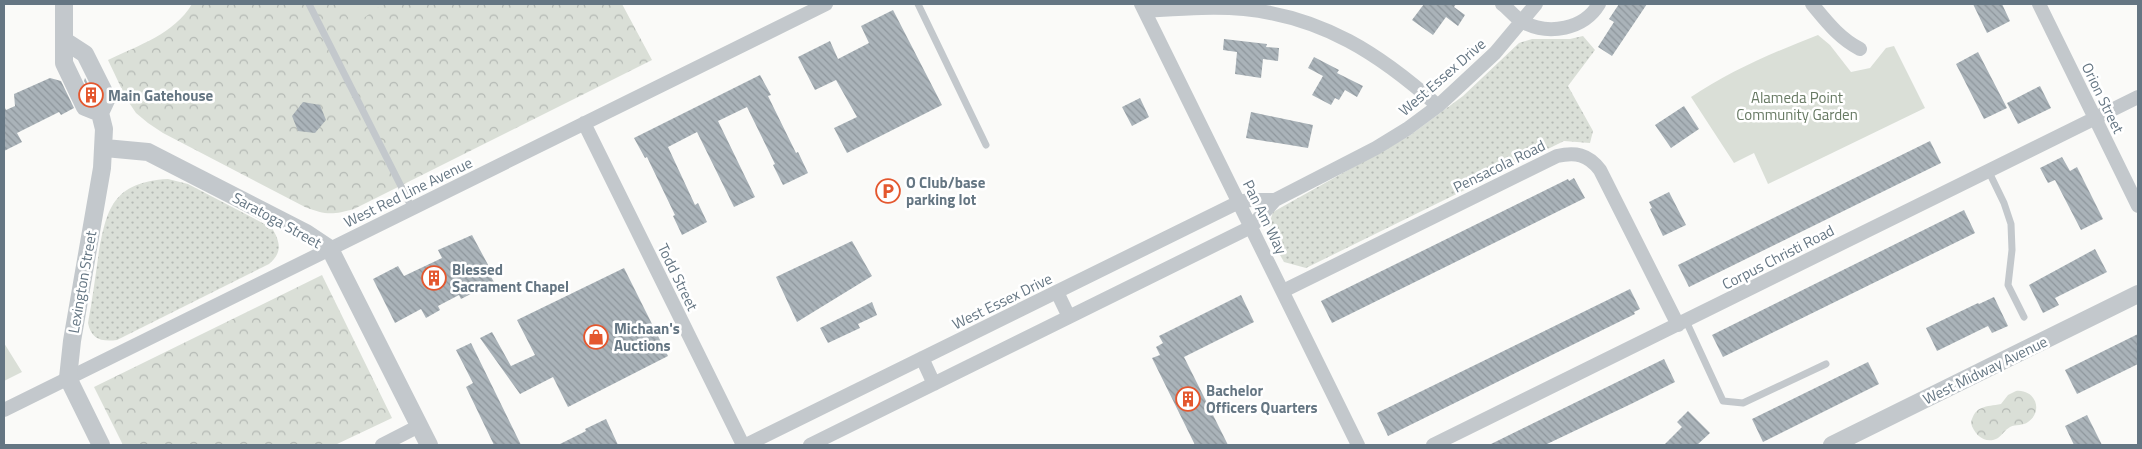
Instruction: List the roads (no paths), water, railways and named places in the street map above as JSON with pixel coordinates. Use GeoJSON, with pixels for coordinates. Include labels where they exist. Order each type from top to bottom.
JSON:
{"type":"FeatureCollection","features":[{"type":"Feature","properties":{"kind":"street","name":"Lexington Street"},"geometry":{"type":"LineString","coordinates":[[64,4],[65,41],[85,54],[106,98],[100,113],[104,129],[105,148],[72,341],[68,378]]}},
{"type":"Feature","properties":{"kind":"street","name":"West Red Line Avenue"},"geometry":{"type":"LineString","coordinates":[[4,410],[826,4]]}},
{"type":"Feature","properties":{"kind":"street"},"geometry":{"type":"LineString","coordinates":[[1502,4],[1522,22],[1543,29],[1567,28],[1593,13],[1599,4]]}},
{"type":"Feature","properties":{"kind":"street","name":"West Essex Drive"},"geometry":{"type":"LineString","coordinates":[[810,445],[1251,227],[1275,200],[1376,148],[1407,129],[1438,106],[1495,53],[1536,4]]}},
{"type":"Feature","properties":{"kind":"street"},"geometry":{"type":"LineString","coordinates":[[1812,4],[1835,33],[1860,49]]}},
{"type":"Feature","properties":{"kind":"street","name":"Orion Street"},"geometry":{"type":"LineString","coordinates":[[2039,4],[2138,206]]}},
{"type":"Feature","properties":{"kind":"street"},"geometry":{"type":"LineString","coordinates":[[1143,8],[1244,9],[1282,16],[1312,25],[1339,35],[1378,57],[1413,83],[1438,106]]}},
{"type":"Feature","properties":{"kind":"street","name":"Pan Am Way"},"geometry":{"type":"LineString","coordinates":[[1143,8],[1358,445]]}},
{"type":"Feature","properties":{"kind":"street","name":"Corpus Christi Road"},"geometry":{"type":"LineString","coordinates":[[1433,445],[2138,97]]}},
{"type":"Feature","properties":{"kind":"street","name":"Todd Street"},"geometry":{"type":"LineString","coordinates":[[584,123],[744,445]]}},
{"type":"Feature","properties":{"kind":"street","name":"Saratoga Street"},"geometry":{"type":"LineString","coordinates":[[105,148],[148,152],[306,232],[330,249],[429,445]]}},
{"type":"Feature","properties":{"kind":"street","name":"Pensacola Road"},"geometry":{"type":"LineString","coordinates":[[1283,291],[1557,156],[1571,153],[1593,160],[1600,170],[1682,323]]}},
{"type":"Feature","properties":{"kind":"street","name":"West Essex Drive"},"geometry":{"type":"LineString","coordinates":[[744,445],[1239,202],[1275,200]]}},
{"type":"Feature","properties":{"kind":"street"},"geometry":{"type":"LineString","coordinates":[[1057,292],[1069,317]]}},
{"type":"Feature","properties":{"kind":"street","name":"West Midway Avenue"},"geometry":{"type":"LineString","coordinates":[[1832,445],[2138,294]]}},
{"type":"Feature","properties":{"kind":"street"},"geometry":{"type":"LineString","coordinates":[[922,358],[934,384]]}},
{"type":"Feature","properties":{"kind":"street"},"geometry":{"type":"LineString","coordinates":[[68,378],[101,445]]}},
{"type":"Feature","properties":{"kind":"street"},"geometry":{"type":"LineString","coordinates":[[382,445],[419,426]]}},
{"type":"Feature","properties":{"kind":"lane"},"geometry":{"type":"LineString","coordinates":[[310,4],[326,40],[340,64],[412,208]]}},
{"type":"Feature","properties":{"kind":"lane"},"geometry":{"type":"LineString","coordinates":[[918,4],[986,145]]}},
{"type":"Feature","properties":{"kind":"lane"},"geometry":{"type":"LineString","coordinates":[[1988,170],[2004,202],[2011,224],[2012,250],[2008,285],[2024,317]]}},
{"type":"Feature","properties":{"kind":"lane"},"geometry":{"type":"LineString","coordinates":[[1682,323],[1723,401],[1743,403],[1826,364]]}},
{"type":"Feature","properties":{"kind":"place","name":"Main Gatehouse"},"geometry":{"type":"Point","coordinates":[91,95]}},
{"type":"Feature","properties":{"kind":"place","name":"O Club/base parking lot"},"geometry":{"type":"Point","coordinates":[888,191]}},
{"type":"Feature","properties":{"kind":"place","name":"Blessed Sacrament Chapel"},"geometry":{"type":"Point","coordinates":[434,278]}},
{"type":"Feature","properties":{"kind":"place","name":"Michaan's Auctions"},"geometry":{"type":"Point","coordinates":[596,337]}},
{"type":"Feature","properties":{"kind":"place","name":"Bachelor Officers Quarters"},"geometry":{"type":"Point","coordinates":[1188,399]}},
{"type":"Feature","properties":{"kind":"park label","name":"Alameda Point Community Garden"},"geometry":{"type":"Point","coordinates":[1797,106]}}]}
